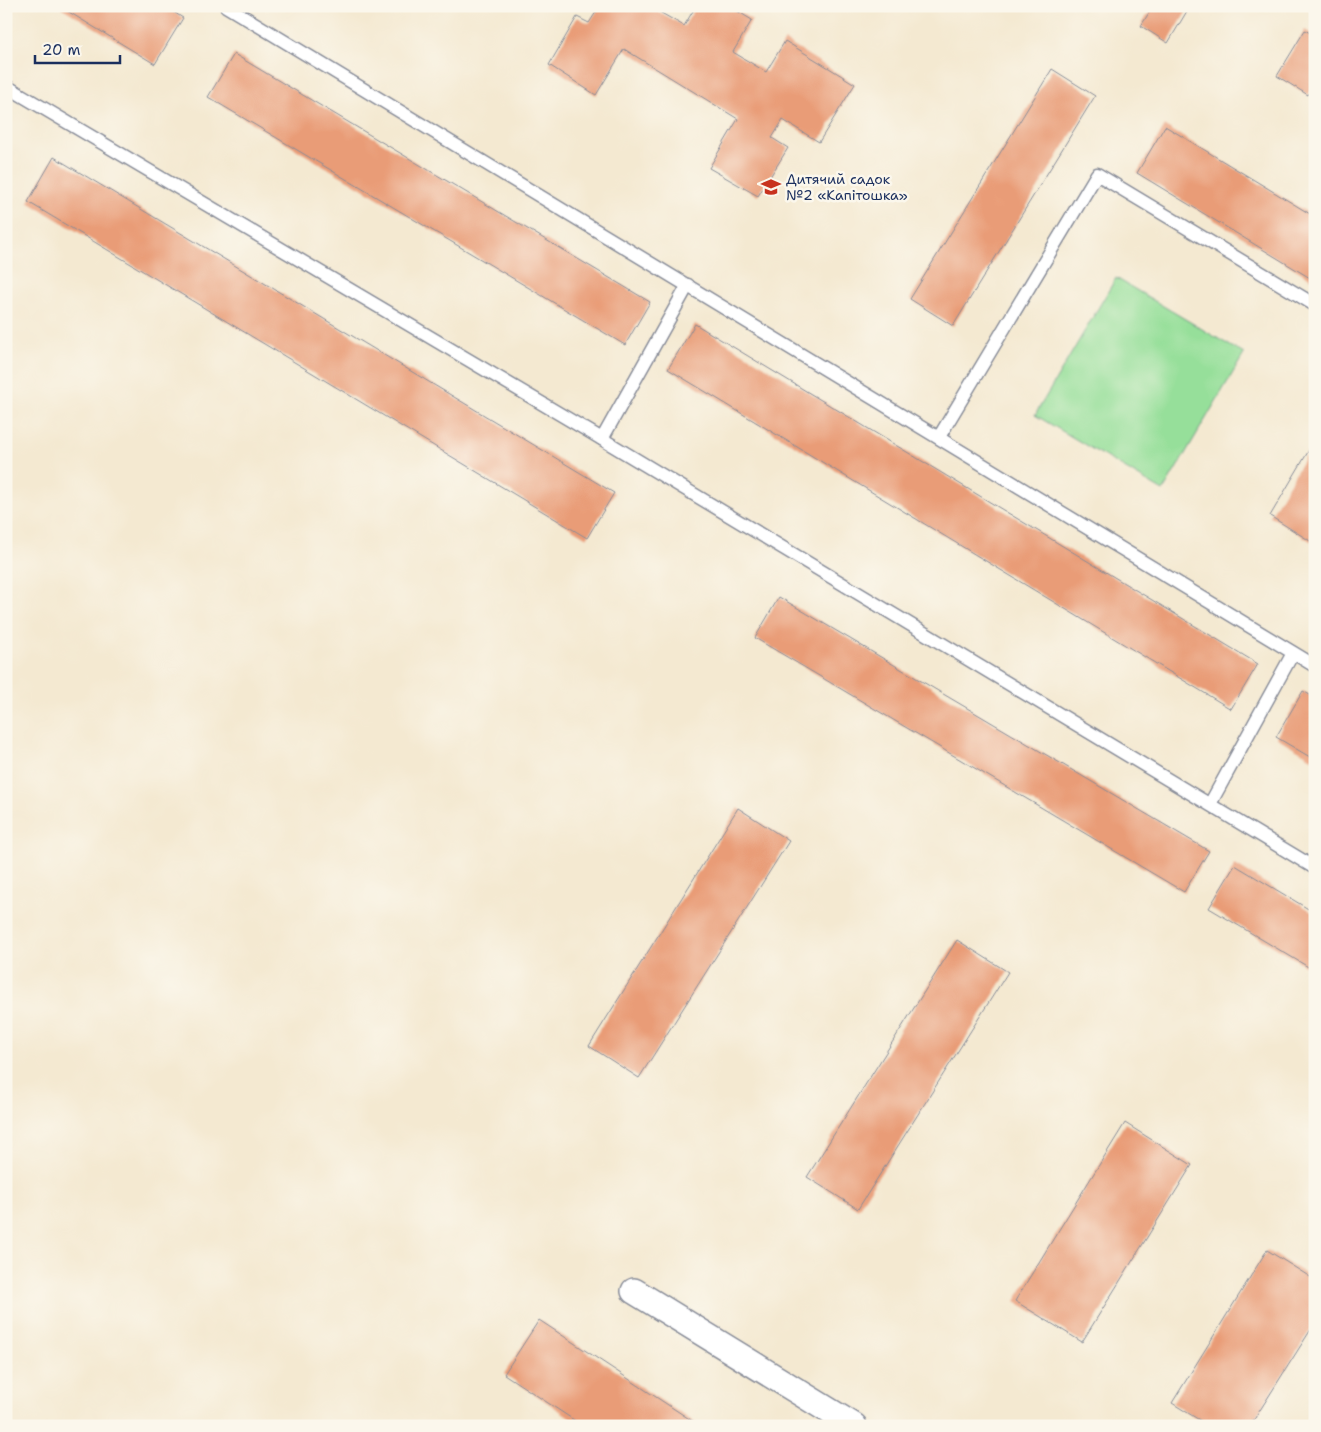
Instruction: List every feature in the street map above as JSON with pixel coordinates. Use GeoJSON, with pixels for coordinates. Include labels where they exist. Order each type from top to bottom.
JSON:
{"type":"FeatureCollection","features":[{"type":"Feature","properties":{"kind":"street"},"geometry":{"type":"LineString","coordinates":[[634,1292],[854,1426]]}},
{"type":"Feature","properties":{"kind":"lane"},"geometry":{"type":"LineString","coordinates":[[226,6],[1315,666]]}},
{"type":"Feature","properties":{"kind":"lane"},"geometry":{"type":"LineString","coordinates":[[6,86],[602,439],[1315,868]]}},
{"type":"Feature","properties":{"kind":"lane"},"geometry":{"type":"LineString","coordinates":[[939,437],[1097,174],[1315,305]]}},
{"type":"Feature","properties":{"kind":"lane"},"geometry":{"type":"LineString","coordinates":[[602,439],[688,285]]}},
{"type":"Feature","properties":{"kind":"lane"},"geometry":{"type":"LineString","coordinates":[[1210,804],[1293,653]]}},
{"type":"Feature","properties":{"kind":"green space"},"geometry":{"type":"Polygon","coordinates":[[[1116,278],[1244,354],[1163,491],[1035,415],[1116,278]]]}},
{"type":"Feature","properties":{"kind":"building"},"geometry":{"type":"Polygon","coordinates":[[[59,6],[164,6],[183,18],[155,64],[59,6]]]}},
{"type":"Feature","properties":{"kind":"building"},"geometry":{"type":"Polygon","coordinates":[[[600,6],[649,6],[684,26],[696,6],[729,6],[752,20],[733,52],[766,72],[785,41],[855,84],[819,142],[783,120],[772,138],[788,148],[758,196],[709,168],[738,119],[624,49],[596,95],[549,65],[577,17],[589,23],[600,6]]]}},
{"type":"Feature","properties":{"kind":"building"},"geometry":{"type":"Polygon","coordinates":[[[1153,6],[1190,6],[1168,43],[1141,26],[1153,6]]]}},
{"type":"Feature","properties":{"kind":"building"},"geometry":{"type":"Polygon","coordinates":[[[1305,30],[1315,36],[1315,85],[1308,95],[1277,76],[1305,30]]]}},
{"type":"Feature","properties":{"kind":"building"},"geometry":{"type":"Polygon","coordinates":[[[234,54],[650,302],[625,345],[208,97],[234,54]]]}},
{"type":"Feature","properties":{"kind":"building"},"geometry":{"type":"Polygon","coordinates":[[[1052,69],[1095,96],[953,326],[910,299],[1052,69]]]}},
{"type":"Feature","properties":{"kind":"building"},"geometry":{"type":"Polygon","coordinates":[[[1165,126],[1315,217],[1315,281],[1137,173],[1165,126]]]}},
{"type":"Feature","properties":{"kind":"building"},"geometry":{"type":"Polygon","coordinates":[[[54,157],[614,493],[587,538],[28,202],[54,157]]]}},
{"type":"Feature","properties":{"kind":"building"},"geometry":{"type":"Polygon","coordinates":[[[695,324],[1258,664],[1231,709],[668,369],[695,324]]]}},
{"type":"Feature","properties":{"kind":"building"},"geometry":{"type":"Polygon","coordinates":[[[1315,440],[1315,544],[1270,516],[1315,440]]]}},
{"type":"Feature","properties":{"kind":"building"},"geometry":{"type":"Polygon","coordinates":[[[779,597],[1209,851],[1184,892],[755,638],[779,597]]]}},
{"type":"Feature","properties":{"kind":"building"},"geometry":{"type":"Polygon","coordinates":[[[1303,691],[1315,698],[1315,760],[1276,737],[1303,691]]]}},
{"type":"Feature","properties":{"kind":"building"},"geometry":{"type":"Polygon","coordinates":[[[738,808],[789,841],[639,1078],[589,1046],[738,808]]]}},
{"type":"Feature","properties":{"kind":"building"},"geometry":{"type":"Polygon","coordinates":[[[1235,865],[1315,913],[1315,971],[1209,908],[1235,865]]]}},
{"type":"Feature","properties":{"kind":"building"},"geometry":{"type":"Polygon","coordinates":[[[957,940],[1008,972],[858,1209],[807,1177],[957,940]]]}},
{"type":"Feature","properties":{"kind":"building"},"geometry":{"type":"Polygon","coordinates":[[[1125,1123],[1192,1165],[1082,1342],[1015,1301],[1125,1123]]]}},
{"type":"Feature","properties":{"kind":"building"},"geometry":{"type":"Polygon","coordinates":[[[1267,1250],[1315,1280],[1315,1323],[1250,1426],[1209,1426],[1172,1403],[1267,1250]]]}},
{"type":"Feature","properties":{"kind":"building"},"geometry":{"type":"Polygon","coordinates":[[[539,1320],[700,1426],[583,1426],[504,1374],[539,1320]]]}},
{"type":"Feature","properties":{"kind":"place","name":"Дитячий садок №2 «Капітошка»"},"geometry":{"type":"Point","coordinates":[771,187]}}]}
